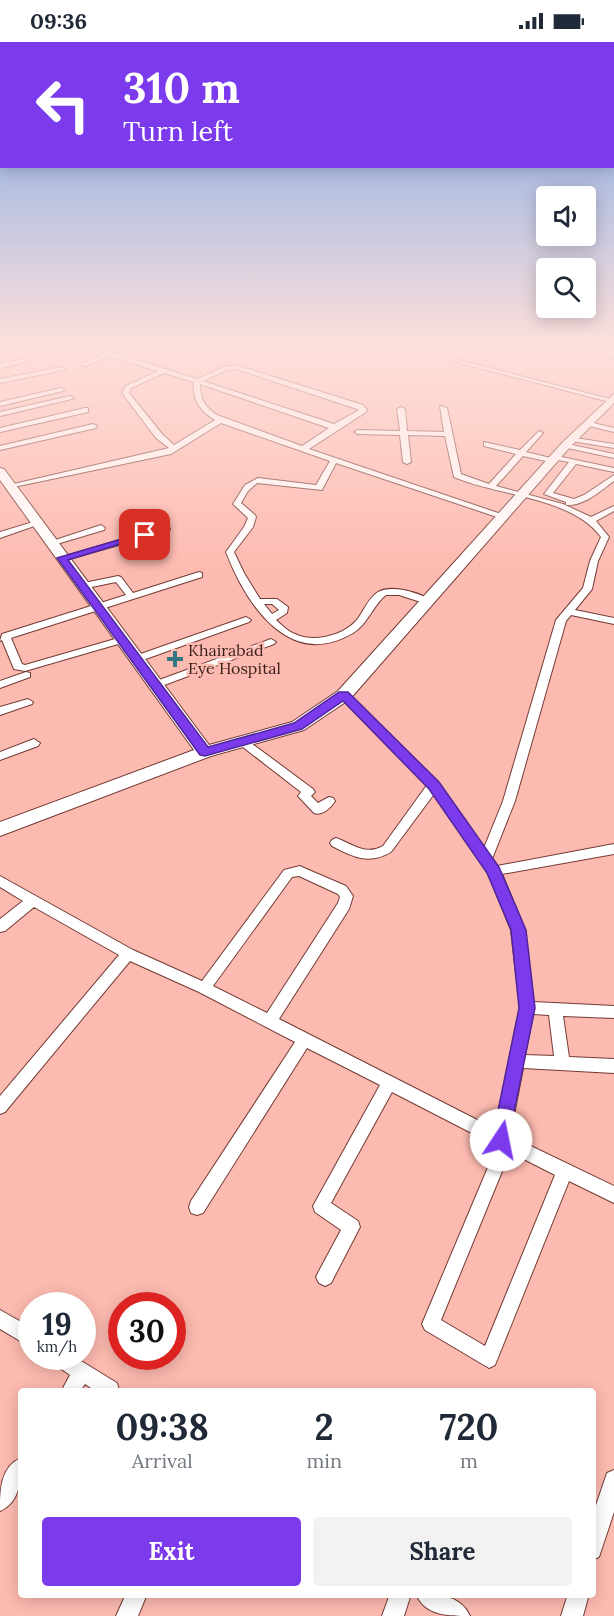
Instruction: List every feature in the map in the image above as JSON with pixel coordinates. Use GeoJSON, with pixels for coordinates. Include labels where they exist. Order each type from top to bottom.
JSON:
{"type":"FeatureCollection","features":[{"type":"Feature","properties":{"kind":"street"},"geometry":{"type":"LineString","coordinates":[[0,429],[21,424]]}},
{"type":"Feature","properties":{"kind":"street"},"geometry":{"type":"LineString","coordinates":[[150,424],[159,436],[174,448]]}},
{"type":"Feature","properties":{"kind":"street"},"geometry":{"type":"LineString","coordinates":[[4,487],[174,448],[213,424]]}},
{"type":"Feature","properties":{"kind":"street"},"geometry":{"type":"LineString","coordinates":[[233,424],[504,516]]}},
{"type":"Feature","properties":{"kind":"street"},"geometry":{"type":"LineString","coordinates":[[327,424],[335,427]]}},
{"type":"Feature","properties":{"kind":"street"},"geometry":{"type":"LineString","coordinates":[[303,449],[339,424]]}},
{"type":"Feature","properties":{"kind":"street"},"geometry":{"type":"LineString","coordinates":[[402,424],[407,462]]}},
{"type":"Feature","properties":{"kind":"street"},"geometry":{"type":"LineString","coordinates":[[446,424],[457,475],[524,493],[559,506],[590,520],[603,530],[605,537],[594,561],[587,589],[561,620],[509,801],[486,859]]}},
{"type":"Feature","properties":{"kind":"street"},"geometry":{"type":"LineString","coordinates":[[0,829],[205,752],[298,726],[344,695],[408,620],[587,424]]}},
{"type":"Feature","properties":{"kind":"street"},"geometry":{"type":"LineString","coordinates":[[594,424],[612,429]]}},
{"type":"Feature","properties":{"kind":"street"},"geometry":{"type":"LineString","coordinates":[[0,448],[93,426]]}},
{"type":"Feature","properties":{"kind":"street"},"geometry":{"type":"LineString","coordinates":[[591,441],[612,429]]}},
{"type":"Feature","properties":{"kind":"street"},"geometry":{"type":"LineString","coordinates":[[358,432],[448,434]]}},
{"type":"Feature","properties":{"kind":"street"},"geometry":{"type":"LineString","coordinates":[[492,486],[539,433]]}},
{"type":"Feature","properties":{"kind":"street"},"geometry":{"type":"LineString","coordinates":[[569,442],[591,441],[614,446]]}},
{"type":"Feature","properties":{"kind":"street"},"geometry":{"type":"LineString","coordinates":[[569,442],[614,456]]}},
{"type":"Feature","properties":{"kind":"street"},"geometry":{"type":"LineString","coordinates":[[487,444],[521,453],[614,470]]}},
{"type":"Feature","properties":{"kind":"street"},"geometry":{"type":"LineString","coordinates":[[334,460],[319,488],[258,480],[251,483],[239,498],[239,508],[252,517],[250,526],[234,543],[230,552],[233,563],[257,602],[271,619],[291,637],[319,640],[351,631],[367,616],[379,595],[386,592],[427,601]]}},
{"type":"Feature","properties":{"kind":"street"},"geometry":{"type":"LineString","coordinates":[[574,461],[548,494],[576,502]]}},
{"type":"Feature","properties":{"kind":"street"},"geometry":{"type":"LineString","coordinates":[[0,472],[4,487],[62,558],[205,752]]}},
{"type":"Feature","properties":{"kind":"street"},"geometry":{"type":"LineString","coordinates":[[559,506],[576,502],[614,477]]}},
{"type":"Feature","properties":{"kind":"street"},"geometry":{"type":"LineString","coordinates":[[590,520],[614,508]]}},
{"type":"Feature","properties":{"kind":"street"},"geometry":{"type":"LineString","coordinates":[[62,558],[166,529],[164,523]]}},
{"type":"Feature","properties":{"kind":"street"},"geometry":{"type":"LineString","coordinates":[[0,535],[36,524]]}},
{"type":"Feature","properties":{"kind":"street"},"geometry":{"type":"LineString","coordinates":[[50,543],[101,528]]}},
{"type":"Feature","properties":{"kind":"street"},"geometry":{"type":"LineString","coordinates":[[122,640],[25,668],[18,667],[2,637],[199,575]]}},
{"type":"Feature","properties":{"kind":"street"},"geometry":{"type":"LineString","coordinates":[[82,586],[118,579],[123,581],[132,597]]}},
{"type":"Feature","properties":{"kind":"street"},"geometry":{"type":"LineString","coordinates":[[257,602],[274,601],[283,607],[284,611],[278,617],[271,619]]}},
{"type":"Feature","properties":{"kind":"street"},"geometry":{"type":"LineString","coordinates":[[567,611],[614,621]]}},
{"type":"Feature","properties":{"kind":"street"},"geometry":{"type":"LineString","coordinates":[[136,659],[246,620]]}},
{"type":"Feature","properties":{"kind":"street"},"geometry":{"type":"LineString","coordinates":[[155,685],[271,642]]}},
{"type":"Feature","properties":{"kind":"street"},"geometry":{"type":"LineString","coordinates":[[0,685],[26,675]]}},
{"type":"Feature","properties":{"kind":"street"},"geometry":{"type":"LineString","coordinates":[[344,695],[434,785],[494,871],[518,930],[527,1008],[504,1142],[431,1324],[489,1359],[565,1172]]}},
{"type":"Feature","properties":{"kind":"street"},"geometry":{"type":"LineString","coordinates":[[0,711],[28,702]]}},
{"type":"Feature","properties":{"kind":"street"},"geometry":{"type":"LineString","coordinates":[[243,741],[309,792],[304,796],[318,810],[329,801]]}},
{"type":"Feature","properties":{"kind":"street"},"geometry":{"type":"LineString","coordinates":[[0,756],[34,743]]}},
{"type":"Feature","properties":{"kind":"street"},"geometry":{"type":"LineString","coordinates":[[336,843],[358,854],[378,855],[387,849],[434,785]]}},
{"type":"Feature","properties":{"kind":"street"},"geometry":{"type":"LineString","coordinates":[[494,871],[614,849]]}},
{"type":"Feature","properties":{"kind":"street"},"geometry":{"type":"LineString","coordinates":[[204,988],[288,873],[300,871],[342,890],[346,896],[344,904],[269,1022]]}},
{"type":"Feature","properties":{"kind":"street"},"geometry":{"type":"LineString","coordinates":[[0,881],[128,954],[204,988],[504,1142],[614,1195]]}},
{"type":"Feature","properties":{"kind":"street"},"geometry":{"type":"LineString","coordinates":[[0,927],[33,900]]}},
{"type":"Feature","properties":{"kind":"street"},"geometry":{"type":"LineString","coordinates":[[0,1107],[128,954]]}},
{"type":"Feature","properties":{"kind":"street"},"geometry":{"type":"LineString","coordinates":[[527,1008],[614,1012]]}},
{"type":"Feature","properties":{"kind":"street"},"geometry":{"type":"LineString","coordinates":[[555,1010],[562,1063]]}},
{"type":"Feature","properties":{"kind":"street"},"geometry":{"type":"LineString","coordinates":[[196,1207],[304,1040]]}},
{"type":"Feature","properties":{"kind":"street"},"geometry":{"type":"LineString","coordinates":[[517,1061],[614,1066]]}},
{"type":"Feature","properties":{"kind":"street"},"geometry":{"type":"LineString","coordinates":[[325,1277],[352,1227],[321,1206],[389,1083]]}},
{"type":"Feature","properties":{"kind":"street"},"geometry":{"type":"LineString","coordinates":[[0,1319],[18,1330]]}},
{"type":"Feature","properties":{"kind":"street"},"geometry":{"type":"LineString","coordinates":[[79,1370],[107,1388]]}},
{"type":"Feature","properties":{"kind":"street"},"geometry":{"type":"LineString","coordinates":[[72,1388],[82,1372]]}},
{"type":"Feature","properties":{"kind":"street"},"geometry":{"type":"LineString","coordinates":[[0,1501],[18,1473]]}},
{"type":"Feature","properties":{"kind":"street"},"geometry":{"type":"LineString","coordinates":[[596,1537],[614,1480]]}},
{"type":"Feature","properties":{"kind":"street"},"geometry":{"type":"LineString","coordinates":[[127,1616],[135,1598]]}},
{"type":"Feature","properties":{"kind":"street"},"geometry":{"type":"LineString","coordinates":[[393,1616],[399,1598]]}},
{"type":"Feature","properties":{"kind":"street"},"geometry":{"type":"LineString","coordinates":[[432,1598],[459,1616]]}},
{"type":"Feature","properties":{"kind":"street"},"geometry":{"type":"LineString","coordinates":[[572,1616],[578,1598]]}},
{"type":"Feature","properties":{"kind":"place","name":"Khairabad Eye Hospital"},"geometry":{"type":"Point","coordinates":[175,659]}},
{"type":"Feature","properties":{"kind":"route"},"geometry":{"type":"LineString","coordinates":[[145,535],[62,558],[205,752],[298,726],[344,695],[434,785],[494,871],[518,930],[526,978],[527,1008],[501,1140]]}}]}
